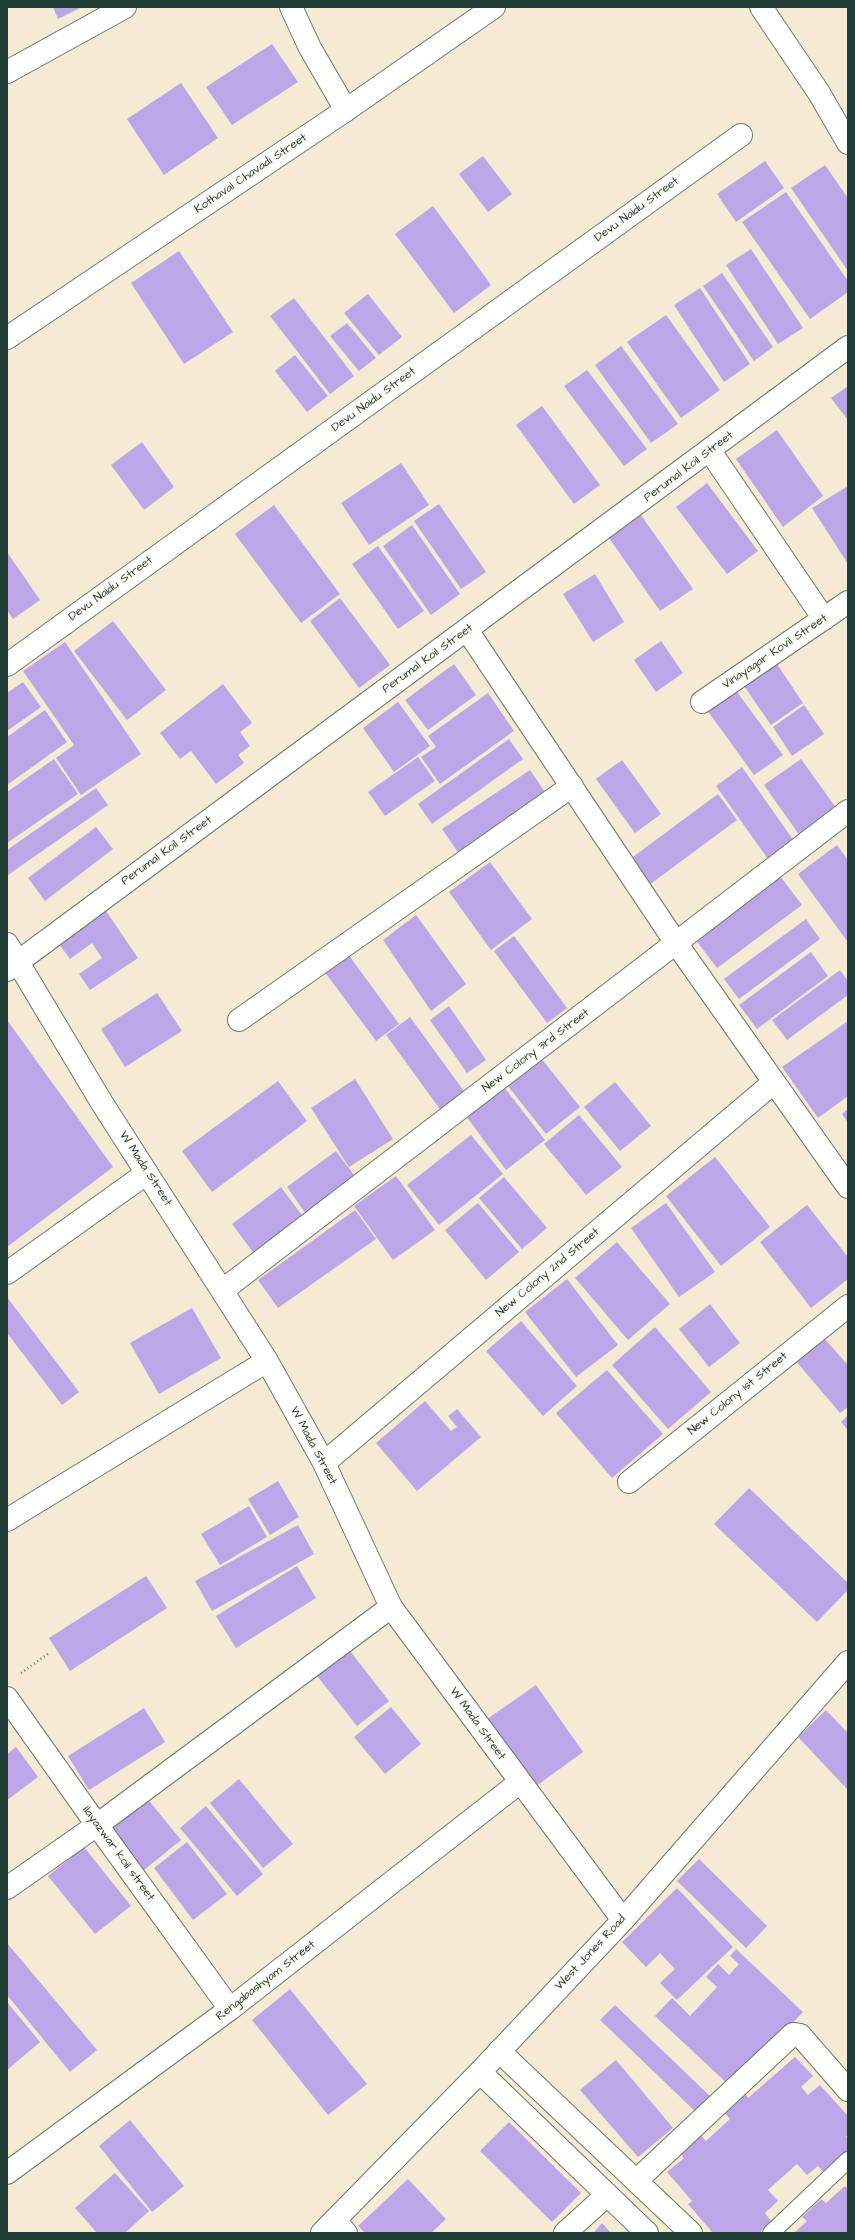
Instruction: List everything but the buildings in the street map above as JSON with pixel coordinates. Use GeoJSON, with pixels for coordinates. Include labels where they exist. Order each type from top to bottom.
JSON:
{"type":"FeatureCollection","features":[{"type":"Feature","properties":{"kind":"street"},"geometry":{"type":"LineString","coordinates":[[7,72],[125,7]]}},
{"type":"Feature","properties":{"kind":"street"},"geometry":{"type":"LineString","coordinates":[[291,7],[310,48],[346,110]]}},
{"type":"Feature","properties":{"kind":"street","name":"Kothaval Chavadi Street"},"geometry":{"type":"LineString","coordinates":[[7,338],[346,110],[494,7]]}},
{"type":"Feature","properties":{"kind":"street"},"geometry":{"type":"LineString","coordinates":[[761,7],[845,130]]}},
{"type":"Feature","properties":{"kind":"street","name":"Devu Naidu Street"},"geometry":{"type":"LineString","coordinates":[[7,665],[741,135]]}},
{"type":"Feature","properties":{"kind":"street","name":"Perumal Koil Street"},"geometry":{"type":"LineString","coordinates":[[11,958],[467,630],[710,451],[848,347]]}},
{"type":"Feature","properties":{"kind":"street"},"geometry":{"type":"LineString","coordinates":[[710,451],[824,619]]}},
{"type":"Feature","properties":{"kind":"street","name":"Vinayagar Kovil Street"},"geometry":{"type":"LineString","coordinates":[[702,702],[848,602]]}},
{"type":"Feature","properties":{"kind":"street"},"geometry":{"type":"LineString","coordinates":[[467,630],[676,943],[773,1083],[848,1187]]}},
{"type":"Feature","properties":{"kind":"street"},"geometry":{"type":"LineString","coordinates":[[239,1020],[572,786]]}},
{"type":"Feature","properties":{"kind":"street","name":"New Colony 3rd Street"},"geometry":{"type":"LineString","coordinates":[[223,1290],[848,811]]}},
{"type":"Feature","properties":{"kind":"street","name":"W Mada Street"},"geometry":{"type":"LineString","coordinates":[[11,958],[267,1361],[324,1463],[391,1607],[623,1920]]}},
{"type":"Feature","properties":{"kind":"street","name":"New Colony 2nd Street"},"geometry":{"type":"LineString","coordinates":[[324,1463],[773,1083]]}},
{"type":"Feature","properties":{"kind":"street"},"geometry":{"type":"LineString","coordinates":[[7,1273],[147,1172]]}},
{"type":"Feature","properties":{"kind":"street","name":"New Colony 1st Street"},"geometry":{"type":"LineString","coordinates":[[629,1482],[848,1306]]}},
{"type":"Feature","properties":{"kind":"street"},"geometry":{"type":"LineString","coordinates":[[7,1520],[267,1361]]}},
{"type":"Feature","properties":{"kind":"street"},"geometry":{"type":"LineString","coordinates":[[7,1888],[96,1825],[391,1607]]}},
{"type":"Feature","properties":{"kind":"street","name":"West Jones Road"},"geometry":{"type":"LineString","coordinates":[[334,2229],[623,1920],[848,1662]]}},
{"type":"Feature","properties":{"kind":"street","name":"Ilayazwar koil street"},"geometry":{"type":"LineString","coordinates":[[7,1698],[96,1825],[230,2009]]}},
{"type":"Feature","properties":{"kind":"street","name":"Rengabashyam Street"},"geometry":{"type":"LineString","coordinates":[[7,2173],[230,2009],[520,1782]]}},
{"type":"Feature","properties":{"kind":"street"},"geometry":{"type":"LineString","coordinates":[[636,2181],[793,2034],[800,2035],[848,2090]]}},
{"type":"Feature","properties":{"kind":"street"},"geometry":{"type":"LineString","coordinates":[[499,2051],[691,2233]]}},
{"type":"Feature","properties":{"kind":"street"},"geometry":{"type":"LineString","coordinates":[[480,2072],[647,2233]]}},
{"type":"Feature","properties":{"kind":"street"},"geometry":{"type":"LineString","coordinates":[[564,2233],[607,2195]]}},
{"type":"Feature","properties":{"kind":"lane"},"geometry":{"type":"LineString","coordinates":[[771,2233],[848,2160]]}},
{"type":"Feature","properties":{"kind":"path"},"geometry":{"type":"LineString","coordinates":[[19,1674],[49,1653]]}}]}
